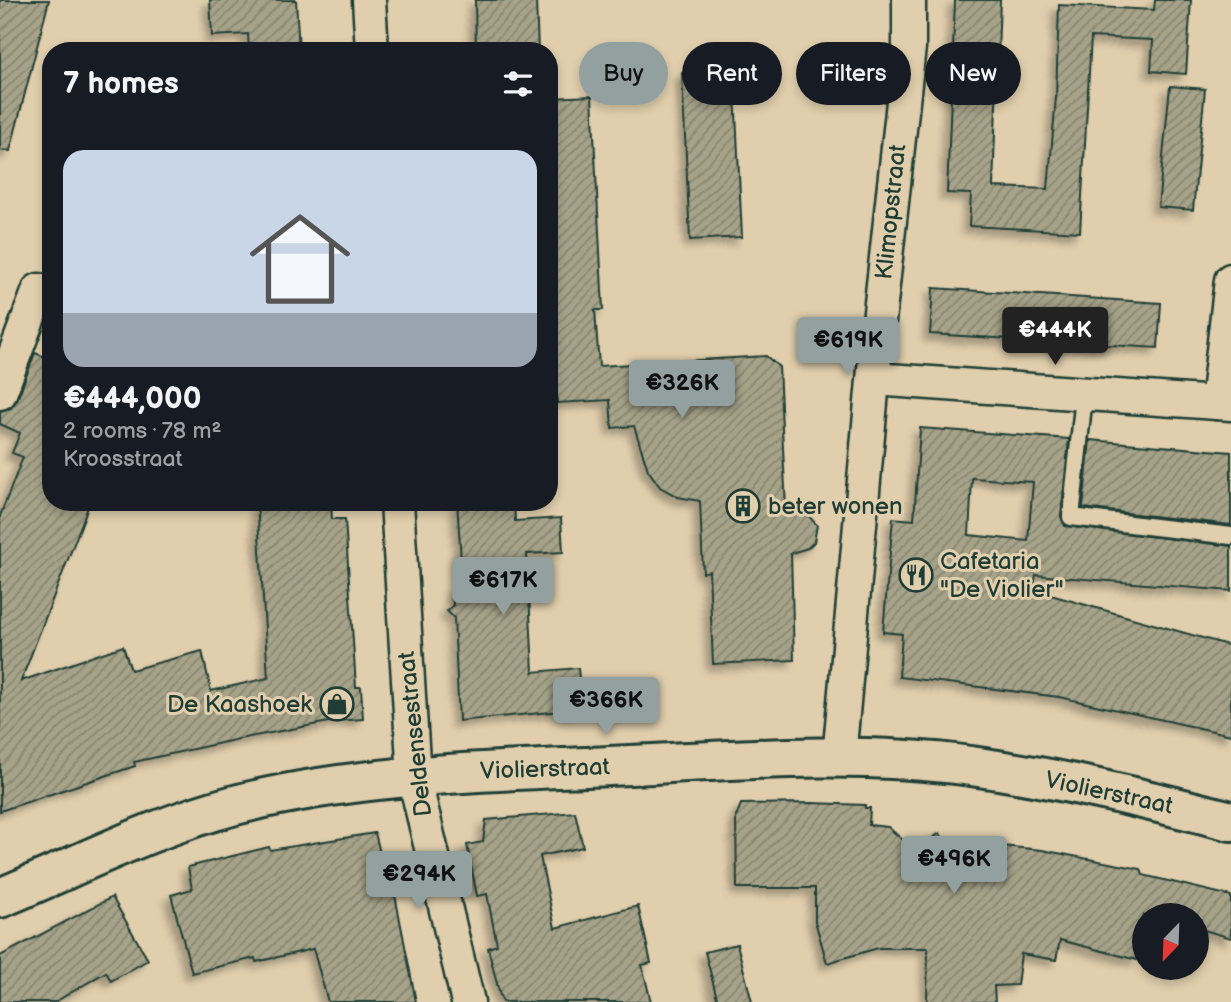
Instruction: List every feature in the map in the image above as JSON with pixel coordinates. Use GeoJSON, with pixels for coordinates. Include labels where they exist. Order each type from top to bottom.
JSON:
{"type":"FeatureCollection","features":[{"type":"Feature","properties":{"kind":"main road","name":"Violierstraat"},"geometry":{"type":"LineString","coordinates":[[0,898],[186,820],[232,806],[283,794],[475,772],[839,758],[969,766],[1111,790],[1231,821]]}},
{"type":"Feature","properties":{"kind":"street"},"geometry":{"type":"LineString","coordinates":[[369,0],[371,42]]}},
{"type":"Feature","properties":{"kind":"street","name":"Klimopstraat"},"geometry":{"type":"LineString","coordinates":[[839,758],[874,379],[909,47],[909,0]]}},
{"type":"Feature","properties":{"kind":"street"},"geometry":{"type":"LineString","coordinates":[[874,379],[1084,396],[1224,403],[1231,280]]}},
{"type":"Feature","properties":{"kind":"street"},"geometry":{"type":"LineString","coordinates":[[0,394],[39,290]]}},
{"type":"Feature","properties":{"kind":"street","name":"Deldensestraat"},"geometry":{"type":"LineString","coordinates":[[398,511],[414,777],[468,1002]]}},
{"type":"Feature","properties":{"kind":"lane"},"geometry":{"type":"LineString","coordinates":[[1084,396],[1071,517],[1231,536]]}},
{"type":"Feature","properties":{"kind":"building"},"geometry":{"type":"Polygon","coordinates":[[[0,0],[49,0],[10,151],[0,150],[0,0]]]}},
{"type":"Feature","properties":{"kind":"building"},"geometry":{"type":"Polygon","coordinates":[[[210,0],[296,0],[298,42],[248,42],[248,34],[212,36],[210,0]]]}},
{"type":"Feature","properties":{"kind":"building"},"geometry":{"type":"Polygon","coordinates":[[[475,0],[536,0],[538,42],[476,42],[475,0]]]}},
{"type":"Feature","properties":{"kind":"building"},"geometry":{"type":"Polygon","coordinates":[[[955,0],[1000,0],[998,42],[953,42],[955,0]]]}},
{"type":"Feature","properties":{"kind":"building"},"geometry":{"type":"Polygon","coordinates":[[[1155,0],[1191,0],[1186,74],[1151,71],[1153,40],[1091,37],[1080,232],[969,226],[971,194],[947,193],[951,105],[996,105],[993,187],[1048,189],[1056,97],[1059,5],[1154,10],[1155,0]]]}},
{"type":"Feature","properties":{"kind":"building"},"geometry":{"type":"Polygon","coordinates":[[[1170,86],[1205,89],[1193,210],[1158,207],[1170,86]]]}},
{"type":"Feature","properties":{"kind":"building","name":"beter wonen"},"geometry":{"type":"Polygon","coordinates":[[[579,97],[579,105],[592,105],[603,310],[595,310],[599,366],[766,356],[779,367],[786,508],[805,512],[817,525],[814,542],[808,548],[791,553],[794,660],[713,664],[709,571],[703,573],[700,501],[678,497],[660,487],[648,470],[634,426],[612,428],[610,400],[558,403],[558,98],[579,97]]]}},
{"type":"Feature","properties":{"kind":"building"},"geometry":{"type":"Polygon","coordinates":[[[684,105],[736,105],[742,237],[690,240],[684,105]]]}},
{"type":"Feature","properties":{"kind":"building"},"geometry":{"type":"Polygon","coordinates":[[[933,288],[1161,303],[1158,348],[930,334],[933,288]]]}},
{"type":"Feature","properties":{"kind":"building"},"geometry":{"type":"Polygon","coordinates":[[[35,353],[42,356],[42,511],[87,511],[21,681],[123,646],[131,670],[202,651],[211,691],[268,678],[258,511],[332,511],[332,519],[345,519],[356,687],[361,687],[363,719],[334,721],[134,762],[135,766],[0,811],[0,516],[23,457],[12,453],[20,433],[0,424],[0,411],[11,408],[17,400],[35,353]]]}},
{"type":"Feature","properties":{"kind":"building"},"geometry":{"type":"Polygon","coordinates":[[[920,428],[1069,439],[1061,516],[1065,526],[1231,546],[1231,591],[1036,575],[1033,590],[1231,646],[1231,735],[1059,697],[899,677],[902,634],[883,632],[893,518],[914,520],[920,428]],[[972,478],[969,535],[1028,541],[1033,482],[972,478]]]}},
{"type":"Feature","properties":{"kind":"building"},"geometry":{"type":"Polygon","coordinates":[[[1090,440],[1231,452],[1231,525],[1083,508],[1090,440]]]}},
{"type":"Feature","properties":{"kind":"building"},"geometry":{"type":"Polygon","coordinates":[[[458,511],[514,511],[515,521],[561,518],[563,552],[527,554],[533,672],[578,668],[582,709],[459,721],[454,618],[447,611],[453,605],[452,590],[463,589],[458,511]]]}},
{"type":"Feature","properties":{"kind":"building"},"geometry":{"type":"Polygon","coordinates":[[[741,804],[865,805],[865,808],[870,808],[869,825],[888,827],[914,850],[940,833],[945,843],[999,850],[1002,846],[1042,850],[1141,869],[1143,875],[1231,896],[1231,938],[1209,932],[1209,903],[1132,903],[1132,959],[1060,940],[1056,960],[1021,954],[1017,985],[994,986],[995,1002],[927,1002],[928,948],[878,948],[827,963],[815,921],[815,888],[737,888],[736,817],[741,804]]]}},
{"type":"Feature","properties":{"kind":"building"},"geometry":{"type":"Polygon","coordinates":[[[575,812],[583,847],[540,856],[555,928],[638,906],[651,963],[642,965],[651,1002],[503,1002],[500,996],[488,948],[497,945],[487,894],[477,896],[467,845],[483,842],[486,820],[575,812]]]}},
{"type":"Feature","properties":{"kind":"building"},"geometry":{"type":"Polygon","coordinates":[[[375,833],[391,896],[395,895],[416,1002],[328,1002],[313,949],[256,962],[255,958],[192,973],[171,895],[192,889],[188,867],[269,847],[270,850],[375,833]]]}},
{"type":"Feature","properties":{"kind":"building"},"geometry":{"type":"Polygon","coordinates":[[[112,897],[148,960],[111,981],[106,972],[55,1002],[0,1002],[0,956],[112,897]]]}},
{"type":"Feature","properties":{"kind":"building"},"geometry":{"type":"Polygon","coordinates":[[[737,944],[752,1002],[718,1002],[705,952],[737,944]]]}},
{"type":"Feature","properties":{"kind":"place","name":"beter wonen"},"geometry":{"type":"Point","coordinates":[743,506]}},
{"type":"Feature","properties":{"kind":"place","name":"Cafetaria \"De Violier\""},"geometry":{"type":"Point","coordinates":[916,575]}},
{"type":"Feature","properties":{"kind":"place","name":"De Kaashoek"},"geometry":{"type":"Point","coordinates":[337,704]}}]}
